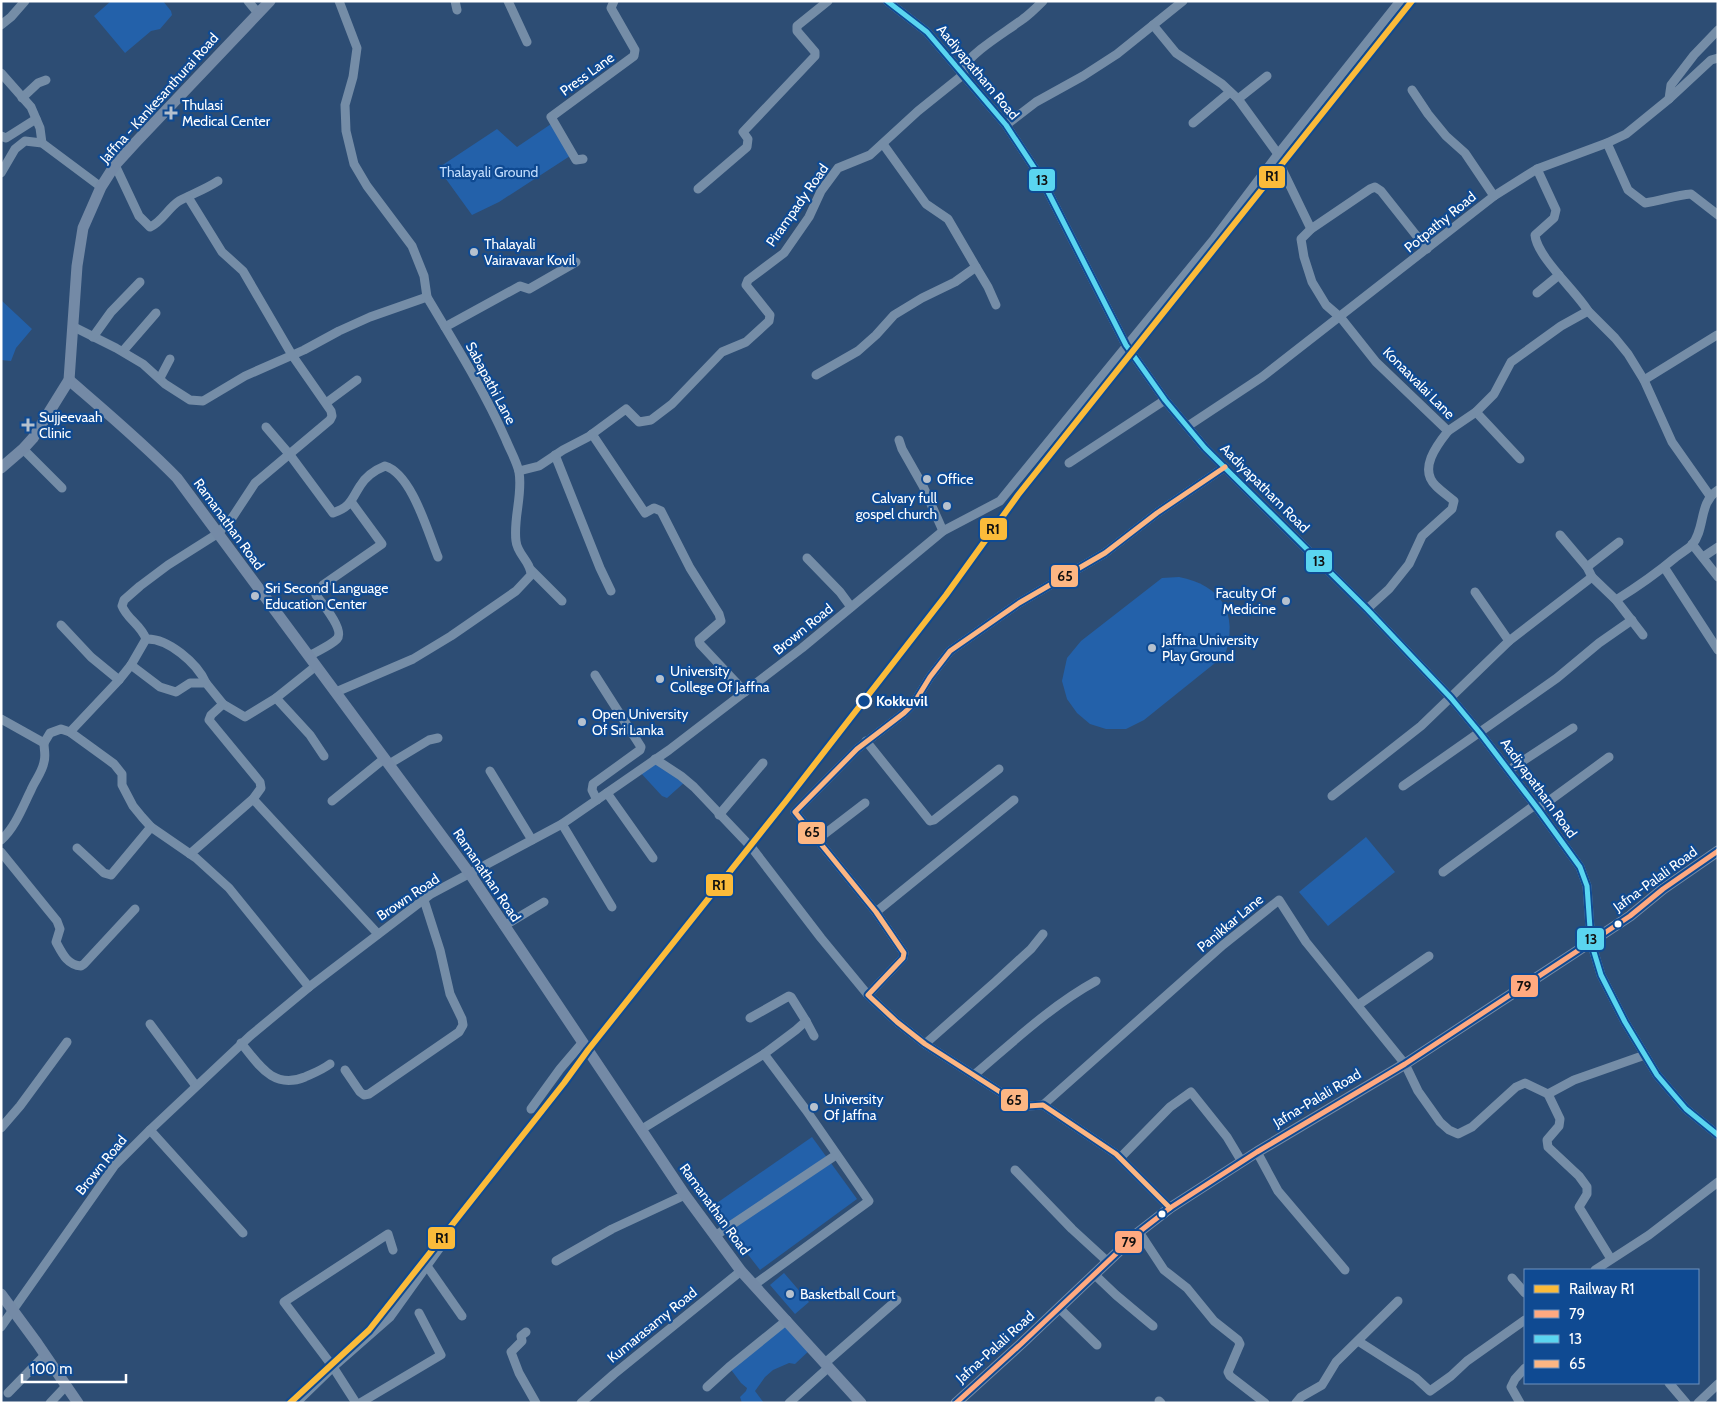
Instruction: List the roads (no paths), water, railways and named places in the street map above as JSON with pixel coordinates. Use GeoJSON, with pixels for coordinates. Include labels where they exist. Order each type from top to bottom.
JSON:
{"type":"FeatureCollection","features":[{"type":"Feature","properties":{"kind":"main road","name":"Jaffna - Kankesanthurai Road"},"geometry":{"type":"LineString","coordinates":[[1,468],[23,449],[41,426],[69,380],[74,327],[75,283],[81,234],[101,187],[115,165],[270,1]]}},
{"type":"Feature","properties":{"kind":"main road","name":"Ramanathan Road"},"geometry":{"type":"LineString","coordinates":[[69,380],[160,460],[177,478],[470,874],[715,1236],[754,1285],[860,1403]]}},
{"type":"Feature","properties":{"kind":"main road","name":"Jafna-Palali Road"},"geometry":{"type":"LineString","coordinates":[[956,1403],[1139,1232],[1170,1208],[1256,1152],[1404,1064],[1630,916],[1663,889],[1718,851]]}},
{"type":"Feature","properties":{"kind":"main road"},"geometry":{"type":"LineString","coordinates":[[1,1294],[78,1403]]}},
{"type":"Feature","properties":{"kind":"street"},"geometry":{"type":"LineString","coordinates":[[1,25],[25,1]]}},
{"type":"Feature","properties":{"kind":"street"},"geometry":{"type":"LineString","coordinates":[[248,1],[258,13]]}},
{"type":"Feature","properties":{"kind":"street","name":"Sabapathi Lane"},"geometry":{"type":"LineString","coordinates":[[339,1],[357,48],[353,77],[345,105],[346,131],[354,164],[367,186],[412,246],[424,276],[427,296],[495,414],[519,471],[520,484],[516,539],[520,554],[531,570],[562,601]]}},
{"type":"Feature","properties":{"kind":"street"},"geometry":{"type":"LineString","coordinates":[[508,1],[527,42]]}},
{"type":"Feature","properties":{"kind":"street","name":"Press Lane"},"geometry":{"type":"LineString","coordinates":[[583,159],[576,160],[551,117],[634,56],[635,50],[611,8],[614,1]]}},
{"type":"Feature","properties":{"kind":"street"},"geometry":{"type":"LineString","coordinates":[[698,189],[747,147],[748,139],[743,132],[815,56],[815,52],[797,31],[797,26],[828,1]]}},
{"type":"Feature","properties":{"kind":"street","name":"Aadiyapatham Road"},"geometry":{"type":"LineString","coordinates":[[887,1],[926,32],[1006,125],[1040,178],[1126,345],[1165,400],[1205,448],[1368,609],[1452,698],[1580,867],[1587,886],[1591,942],[1600,975],[1657,1075],[1686,1109],[1718,1135]]}},
{"type":"Feature","properties":{"kind":"street","name":"Pirampady Road"},"geometry":{"type":"LineString","coordinates":[[519,471],[539,466],[592,434],[626,409],[639,422],[651,420],[672,404],[722,352],[746,342],[770,321],[770,315],[746,285],[748,280],[784,252],[808,216],[821,191],[838,168],[870,155],[962,73],[965,64],[999,36],[1024,19],[1044,1]]}},
{"type":"Feature","properties":{"kind":"street"},"geometry":{"type":"LineString","coordinates":[[1006,125],[1036,102],[1083,76],[1117,54],[1183,1]]}},
{"type":"Feature","properties":{"kind":"street"},"geometry":{"type":"LineString","coordinates":[[1126,345],[1214,239],[1278,154],[1400,1]]}},
{"type":"Feature","properties":{"kind":"street"},"geometry":{"type":"LineString","coordinates":[[1153,25],[1176,53],[1222,84],[1238,99],[1278,154],[1281,167],[1311,229],[1375,187],[1427,249]]}},
{"type":"Feature","properties":{"kind":"street"},"geometry":{"type":"LineString","coordinates":[[1669,99],[1671,85],[1694,55],[1718,30]]}},
{"type":"Feature","properties":{"kind":"street","name":"Potpathy Road"},"geometry":{"type":"LineString","coordinates":[[1188,426],[1262,377],[1341,318],[1494,196],[1537,170],[1626,134],[1669,99],[1711,60],[1718,58]]}},
{"type":"Feature","properties":{"kind":"street"},"geometry":{"type":"LineString","coordinates":[[1,73],[31,107],[40,128],[42,143]]}},
{"type":"Feature","properties":{"kind":"street"},"geometry":{"type":"LineString","coordinates":[[1238,99],[1267,76]]}},
{"type":"Feature","properties":{"kind":"street"},"geometry":{"type":"LineString","coordinates":[[22,98],[38,83],[46,80]]}},
{"type":"Feature","properties":{"kind":"street"},"geometry":{"type":"LineString","coordinates":[[1412,90],[1446,136],[1465,153],[1494,196]]}},
{"type":"Feature","properties":{"kind":"street"},"geometry":{"type":"LineString","coordinates":[[1193,123],[1230,92]]}},
{"type":"Feature","properties":{"kind":"street"},"geometry":{"type":"LineString","coordinates":[[1,136],[6,138],[36,119]]}},
{"type":"Feature","properties":{"kind":"street"},"geometry":{"type":"LineString","coordinates":[[1,173],[15,149],[25,142],[42,143],[101,187]]}},
{"type":"Feature","properties":{"kind":"street"},"geometry":{"type":"LineString","coordinates":[[1607,143],[1628,190],[1645,203],[1660,201],[1677,195],[1691,194],[1718,215]]}},
{"type":"Feature","properties":{"kind":"street"},"geometry":{"type":"LineString","coordinates":[[883,144],[926,204],[948,219],[988,287],[996,305]]}},
{"type":"Feature","properties":{"kind":"street"},"geometry":{"type":"LineString","coordinates":[[115,165],[139,216],[150,227],[158,222],[174,205],[218,181]]}},
{"type":"Feature","properties":{"kind":"street"},"geometry":{"type":"LineString","coordinates":[[1537,170],[1556,210],[1554,218],[1536,235],[1536,242],[1558,275],[1628,354],[1644,380],[1672,442],[1714,493],[1706,501],[1702,523],[1692,544],[1664,568],[1616,600]]}},
{"type":"Feature","properties":{"kind":"street"},"geometry":{"type":"LineString","coordinates":[[146,639],[140,628],[124,612],[122,606],[124,600],[168,565],[217,534],[230,520],[255,483],[290,455],[330,420],[332,416],[326,404],[292,355],[243,271],[222,252],[188,197]]}},
{"type":"Feature","properties":{"kind":"street","name":"Konaavalai Lane"},"geometry":{"type":"LineString","coordinates":[[1311,229],[1300,239],[1312,282],[1326,305],[1341,318],[1376,362],[1448,431],[1436,446],[1429,461],[1428,475],[1435,485],[1454,501],[1452,509],[1422,536],[1409,564],[1389,589],[1368,609]]}},
{"type":"Feature","properties":{"kind":"street"},"geometry":{"type":"LineString","coordinates":[[445,327],[520,286],[529,289],[576,262]]}},
{"type":"Feature","properties":{"kind":"street"},"geometry":{"type":"LineString","coordinates":[[816,375],[858,351],[894,315],[922,298],[955,282],[976,268]]}},
{"type":"Feature","properties":{"kind":"street"},"geometry":{"type":"LineString","coordinates":[[1536,293],[1558,275]]}},
{"type":"Feature","properties":{"kind":"street"},"geometry":{"type":"LineString","coordinates":[[93,337],[111,312],[140,282]]}},
{"type":"Feature","properties":{"kind":"street"},"geometry":{"type":"LineString","coordinates":[[74,327],[122,351],[143,364],[165,384],[190,400],[203,401],[245,376],[292,355],[338,331],[427,296]]}},
{"type":"Feature","properties":{"kind":"street"},"geometry":{"type":"LineString","coordinates":[[1448,431],[1476,412],[1494,394],[1512,362],[1562,326],[1588,311]]}},
{"type":"Feature","properties":{"kind":"street"},"geometry":{"type":"LineString","coordinates":[[122,351],[156,313]]}},
{"type":"Feature","properties":{"kind":"street"},"geometry":{"type":"LineString","coordinates":[[1644,380],[1718,335]]}},
{"type":"Feature","properties":{"kind":"street","name":"Brown Road"},"geometry":{"type":"LineString","coordinates":[[1,1327],[109,1173],[150,1130],[241,1043],[309,987],[431,894],[562,824],[597,800],[745,692],[943,531],[1000,502],[1126,345]]}},
{"type":"Feature","properties":{"kind":"street"},"geometry":{"type":"LineString","coordinates":[[160,378],[170,359]]}},
{"type":"Feature","properties":{"kind":"street"},"geometry":{"type":"LineString","coordinates":[[326,404],[357,380]]}},
{"type":"Feature","properties":{"kind":"street"},"geometry":{"type":"LineString","coordinates":[[1069,463],[1165,400]]}},
{"type":"Feature","properties":{"kind":"street"},"geometry":{"type":"LineString","coordinates":[[1476,412],[1520,459]]}},
{"type":"Feature","properties":{"kind":"street"},"geometry":{"type":"LineString","coordinates":[[266,427],[290,455],[333,513],[352,503],[361,484],[374,470],[385,466],[398,473],[412,494],[438,557]]}},
{"type":"Feature","properties":{"kind":"street"},"geometry":{"type":"LineString","coordinates":[[592,434],[645,513],[654,508],[661,512],[690,568],[719,614],[721,621],[699,640],[700,644],[745,692]]}},
{"type":"Feature","properties":{"kind":"street"},"geometry":{"type":"LineString","coordinates":[[899,440],[902,449],[923,486],[943,531]]}},
{"type":"Feature","properties":{"kind":"street"},"geometry":{"type":"LineString","coordinates":[[23,449],[62,488]]}},
{"type":"Feature","properties":{"kind":"street"},"geometry":{"type":"LineString","coordinates":[[555,455],[611,591]]}},
{"type":"Feature","properties":{"kind":"street"},"geometry":{"type":"LineString","coordinates":[[868,995],[904,958],[904,953],[876,912],[794,812],[866,741],[904,713],[914,703],[930,677],[950,651],[1019,603],[1105,554],[1157,513],[1225,468]]}},
{"type":"Feature","properties":{"kind":"street"},"geometry":{"type":"LineString","coordinates":[[146,639],[153,639],[164,643],[180,653],[196,666],[206,683],[223,704],[245,717],[276,698],[337,639],[340,633],[338,626],[316,594],[323,586],[382,544],[352,503]]}},
{"type":"Feature","properties":{"kind":"street"},"geometry":{"type":"LineString","coordinates":[[1560,535],[1587,567],[1592,577],[1616,600],[1643,635]]}},
{"type":"Feature","properties":{"kind":"street"},"geometry":{"type":"LineString","coordinates":[[1587,567],[1619,542]]}},
{"type":"Feature","properties":{"kind":"street"},"geometry":{"type":"LineString","coordinates":[[1692,544],[1718,577]]}},
{"type":"Feature","properties":{"kind":"street"},"geometry":{"type":"LineString","coordinates":[[1702,557],[1718,547]]}},
{"type":"Feature","properties":{"kind":"street"},"geometry":{"type":"LineString","coordinates":[[807,558],[840,592],[850,607]]}},
{"type":"Feature","properties":{"kind":"street"},"geometry":{"type":"LineString","coordinates":[[1664,568],[1718,650]]}},
{"type":"Feature","properties":{"kind":"street"},"geometry":{"type":"LineString","coordinates":[[336,692],[413,659],[451,636],[516,591],[531,575],[531,570]]}},
{"type":"Feature","properties":{"kind":"street"},"geometry":{"type":"LineString","coordinates":[[1332,796],[1421,726],[1509,641],[1592,577]]}},
{"type":"Feature","properties":{"kind":"street"},"geometry":{"type":"LineString","coordinates":[[1475,592],[1509,641]]}},
{"type":"Feature","properties":{"kind":"street"},"geometry":{"type":"LineString","coordinates":[[1403,786],[1557,678],[1632,620]]}},
{"type":"Feature","properties":{"kind":"street"},"geometry":{"type":"LineString","coordinates":[[61,625],[91,657],[120,680]]}},
{"type":"Feature","properties":{"kind":"street"},"geometry":{"type":"LineString","coordinates":[[70,732],[120,680],[146,639]]}},
{"type":"Feature","properties":{"kind":"street"},"geometry":{"type":"LineString","coordinates":[[131,665],[160,687],[176,692],[190,683],[206,683]]}},
{"type":"Feature","properties":{"kind":"street"},"geometry":{"type":"LineString","coordinates":[[595,674],[641,746],[640,750],[594,784],[592,790],[597,800]]}},
{"type":"Feature","properties":{"kind":"street"},"geometry":{"type":"LineString","coordinates":[[276,698],[310,735],[324,756]]}},
{"type":"Feature","properties":{"kind":"street"},"geometry":{"type":"LineString","coordinates":[[190,854],[253,799],[261,788],[260,782],[209,720],[211,715],[223,704]]}},
{"type":"Feature","properties":{"kind":"street"},"geometry":{"type":"LineString","coordinates":[[1,719],[44,743]]}},
{"type":"Feature","properties":{"kind":"street"},"geometry":{"type":"LineString","coordinates":[[1508,770],[1573,728]]}},
{"type":"Feature","properties":{"kind":"street"},"geometry":{"type":"LineString","coordinates":[[1,840],[14,822],[31,788],[41,773],[46,756],[44,743],[55,730],[61,729],[70,732],[119,769],[122,774],[122,785],[133,806],[151,827],[190,854],[229,888],[309,987]]}},
{"type":"Feature","properties":{"kind":"street"},"geometry":{"type":"LineString","coordinates":[[332,802],[387,761],[428,740],[438,738]]}},
{"type":"Feature","properties":{"kind":"street"},"geometry":{"type":"LineString","coordinates":[[866,741],[930,821],[934,820],[999,769]]}},
{"type":"Feature","properties":{"kind":"street"},"geometry":{"type":"LineString","coordinates":[[1443,872],[1610,757]]}},
{"type":"Feature","properties":{"kind":"street"},"geometry":{"type":"LineString","coordinates":[[655,759],[681,776],[705,798],[752,848],[820,938],[868,995],[897,1022],[925,1044],[1008,1097],[1028,1106],[1043,1105],[1120,1158],[1170,1208]]}},
{"type":"Feature","properties":{"kind":"street"},"geometry":{"type":"LineString","coordinates":[[719,815],[763,763]]}},
{"type":"Feature","properties":{"kind":"street"},"geometry":{"type":"LineString","coordinates":[[490,772],[532,840]]}},
{"type":"Feature","properties":{"kind":"street"},"geometry":{"type":"LineString","coordinates":[[607,793],[653,858]]}},
{"type":"Feature","properties":{"kind":"street"},"geometry":{"type":"LineString","coordinates":[[253,799],[378,934]]}},
{"type":"Feature","properties":{"kind":"street"},"geometry":{"type":"LineString","coordinates":[[876,912],[1014,800]]}},
{"type":"Feature","properties":{"kind":"street"},"geometry":{"type":"LineString","coordinates":[[818,839],[865,803]]}},
{"type":"Feature","properties":{"kind":"street"},"geometry":{"type":"LineString","coordinates":[[562,824],[612,907]]}},
{"type":"Feature","properties":{"kind":"street"},"geometry":{"type":"LineString","coordinates":[[77,848],[104,873],[111,875],[151,827]]}},
{"type":"Feature","properties":{"kind":"street"},"geometry":{"type":"LineString","coordinates":[[1,852],[57,921],[60,929],[56,942],[71,964],[81,966],[84,964],[135,909]]}},
{"type":"Feature","properties":{"kind":"street"},"geometry":{"type":"LineString","coordinates":[[345,1070],[360,1092],[364,1095],[369,1094],[458,1032],[463,1025],[450,994],[440,950],[424,900]]}},
{"type":"Feature","properties":{"kind":"street","name":"Panikkar Lane"},"geometry":{"type":"LineString","coordinates":[[1043,1105],[1223,945],[1280,900],[1306,942],[1404,1064],[1418,1091],[1440,1122],[1449,1130],[1458,1134],[1472,1127],[1516,1087],[1525,1083],[1548,1094]]}},
{"type":"Feature","properties":{"kind":"street"},"geometry":{"type":"LineString","coordinates":[[504,926],[544,902]]}},
{"type":"Feature","properties":{"kind":"street"},"geometry":{"type":"LineString","coordinates":[[925,1044],[995,982],[1043,934]]}},
{"type":"Feature","properties":{"kind":"street"},"geometry":{"type":"LineString","coordinates":[[1358,1006],[1429,956]]}},
{"type":"Feature","properties":{"kind":"street"},"geometry":{"type":"LineString","coordinates":[[974,1075],[1042,1018],[1096,981]]}},
{"type":"Feature","properties":{"kind":"street"},"geometry":{"type":"LineString","coordinates":[[750,1018],[789,996],[814,1036]]}},
{"type":"Feature","properties":{"kind":"street"},"geometry":{"type":"LineString","coordinates":[[642,1129],[764,1054],[806,1021]]}},
{"type":"Feature","properties":{"kind":"street"},"geometry":{"type":"LineString","coordinates":[[150,1024],[196,1086]]}},
{"type":"Feature","properties":{"kind":"street"},"geometry":{"type":"LineString","coordinates":[[1,1128],[20,1106],[67,1042]]}},
{"type":"Feature","properties":{"kind":"street"},"geometry":{"type":"LineString","coordinates":[[530,1109],[583,1042]]}},
{"type":"Feature","properties":{"kind":"street"},"geometry":{"type":"LineString","coordinates":[[241,1043],[269,1076],[283,1081],[297,1080],[330,1064]]}},
{"type":"Feature","properties":{"kind":"street"},"geometry":{"type":"LineString","coordinates":[[754,1285],[869,1202],[806,1110],[764,1054]]}},
{"type":"Feature","properties":{"kind":"street"},"geometry":{"type":"LineString","coordinates":[[1611,1259],[1579,1207],[1587,1194],[1587,1187],[1579,1176],[1548,1147],[1547,1140],[1559,1126],[1560,1119],[1548,1094],[1574,1080],[1645,1056]]}},
{"type":"Feature","properties":{"kind":"street"},"geometry":{"type":"LineString","coordinates":[[1120,1158],[1170,1107],[1191,1092],[1227,1137],[1242,1162]]}},
{"type":"Feature","properties":{"kind":"street"},"geometry":{"type":"LineString","coordinates":[[150,1130],[243,1233]]}},
{"type":"Feature","properties":{"kind":"street"},"geometry":{"type":"LineString","coordinates":[[1256,1152],[1278,1191],[1345,1270]]}},
{"type":"Feature","properties":{"kind":"street"},"geometry":{"type":"LineString","coordinates":[[715,1236],[836,1155]]}},
{"type":"Feature","properties":{"kind":"street"},"geometry":{"type":"LineString","coordinates":[[1014,1170],[1072,1229],[1108,1262]]}},
{"type":"Feature","properties":{"kind":"street"},"geometry":{"type":"LineString","coordinates":[[1596,1269],[1649,1235],[1718,1182]]}},
{"type":"Feature","properties":{"kind":"street"},"geometry":{"type":"LineString","coordinates":[[556,1261],[612,1229],[685,1194]]}},
{"type":"Feature","properties":{"kind":"street"},"geometry":{"type":"LineString","coordinates":[[1139,1232],[1164,1270],[1187,1288],[1214,1321],[1238,1340],[1240,1344],[1228,1372],[1230,1376],[1265,1403]]}},
{"type":"Feature","properties":{"kind":"street"},"geometry":{"type":"LineString","coordinates":[[356,1403],[333,1367],[284,1302],[388,1234],[393,1250]]}},
{"type":"Feature","properties":{"kind":"street"},"geometry":{"type":"LineString","coordinates":[[296,1403],[333,1367],[390,1317],[441,1246]]}},
{"type":"Feature","properties":{"kind":"street"},"geometry":{"type":"LineString","coordinates":[[426,1266],[462,1316]]}},
{"type":"Feature","properties":{"kind":"street","name":"Kumarasamy Road"},"geometry":{"type":"LineString","coordinates":[[581,1403],[614,1374],[742,1271]]}},
{"type":"Feature","properties":{"kind":"street"},"geometry":{"type":"LineString","coordinates":[[1095,1274],[1116,1295],[1153,1326]]}},
{"type":"Feature","properties":{"kind":"street"},"geometry":{"type":"LineString","coordinates":[[1512,1278],[1524,1292]]}},
{"type":"Feature","properties":{"kind":"street"},"geometry":{"type":"LineString","coordinates":[[789,1403],[896,1300]]}},
{"type":"Feature","properties":{"kind":"street"},"geometry":{"type":"LineString","coordinates":[[1296,1403],[1301,1397],[1322,1385],[1336,1362],[1398,1301]]}},
{"type":"Feature","properties":{"kind":"street"},"geometry":{"type":"LineString","coordinates":[[1059,1308],[1097,1345]]}},
{"type":"Feature","properties":{"kind":"street"},"geometry":{"type":"LineString","coordinates":[[360,1403],[441,1355],[419,1314]]}},
{"type":"Feature","properties":{"kind":"street"},"geometry":{"type":"LineString","coordinates":[[707,1387],[787,1320]]}},
{"type":"Feature","properties":{"kind":"street"},"geometry":{"type":"LineString","coordinates":[[1358,1340],[1416,1378],[1430,1391],[1451,1376],[1467,1361],[1524,1321]]}},
{"type":"Feature","properties":{"kind":"street"},"geometry":{"type":"LineString","coordinates":[[526,1332],[521,1336],[522,1341],[511,1352],[519,1373],[536,1403]]}},
{"type":"Feature","properties":{"kind":"street"},"geometry":{"type":"LineString","coordinates":[[8,1393],[45,1355]]}},
{"type":"Feature","properties":{"kind":"street"},"geometry":{"type":"LineString","coordinates":[[1520,1403],[1511,1387],[1514,1379],[1524,1369]]}},
{"type":"Feature","properties":{"kind":"street"},"geometry":{"type":"LineString","coordinates":[[1670,1384],[1686,1403]]}},
{"type":"Feature","properties":{"kind":"street"},"geometry":{"type":"LineString","coordinates":[[1698,1403],[1718,1384]]}},
{"type":"Feature","properties":{"kind":"street"},"geometry":{"type":"LineString","coordinates":[[50,1403],[66,1386]]}},
{"type":"Feature","properties":{"kind":"rail line","name":"R1"},"geometry":{"type":"LineString","coordinates":[[290,1403],[369,1330],[786,801],[946,595],[1018,495],[1412,1]]}},
{"type":"Feature","properties":{"kind":"place","name":"Thulasi Medical Center"},"geometry":{"type":"Point","coordinates":[171,113]}},
{"type":"Feature","properties":{"kind":"place","name":"Thalayali Vairavavar Kovil"},"geometry":{"type":"Point","coordinates":[474,252]}},
{"type":"Feature","properties":{"kind":"place","name":"Sujjeevaah Clinic"},"geometry":{"type":"Point","coordinates":[28,425]}},
{"type":"Feature","properties":{"kind":"place","name":"Office"},"geometry":{"type":"Point","coordinates":[927,479]}},
{"type":"Feature","properties":{"kind":"place","name":"Calvary full gospel church"},"geometry":{"type":"Point","coordinates":[947,506]}},
{"type":"Feature","properties":{"kind":"place","name":"Sri Second Language Education Center"},"geometry":{"type":"Point","coordinates":[255,596]}},
{"type":"Feature","properties":{"kind":"place","name":"Faculty Of Medicine"},"geometry":{"type":"Point","coordinates":[1286,601]}},
{"type":"Feature","properties":{"kind":"place","name":"Jaffna University Play Ground"},"geometry":{"type":"Point","coordinates":[1152,648]}},
{"type":"Feature","properties":{"kind":"place","name":"University College Of Jaffna"},"geometry":{"type":"Point","coordinates":[660,679]}},
{"type":"Feature","properties":{"kind":"place","name":"Kokkuvil"},"geometry":{"type":"Point","coordinates":[864,701]}},
{"type":"Feature","properties":{"kind":"place","name":"Open University Of Sri Lanka"},"geometry":{"type":"Point","coordinates":[582,722]}},
{"type":"Feature","properties":{"kind":"place","name":"University Of Jaffna"},"geometry":{"type":"Point","coordinates":[814,1107]}},
{"type":"Feature","properties":{"kind":"place","name":"Basketball Court"},"geometry":{"type":"Point","coordinates":[790,1294]}},
{"type":"Feature","properties":{"kind":"park label","name":"Thalayali Ground"},"geometry":{"type":"Point","coordinates":[489,172]}}]}
